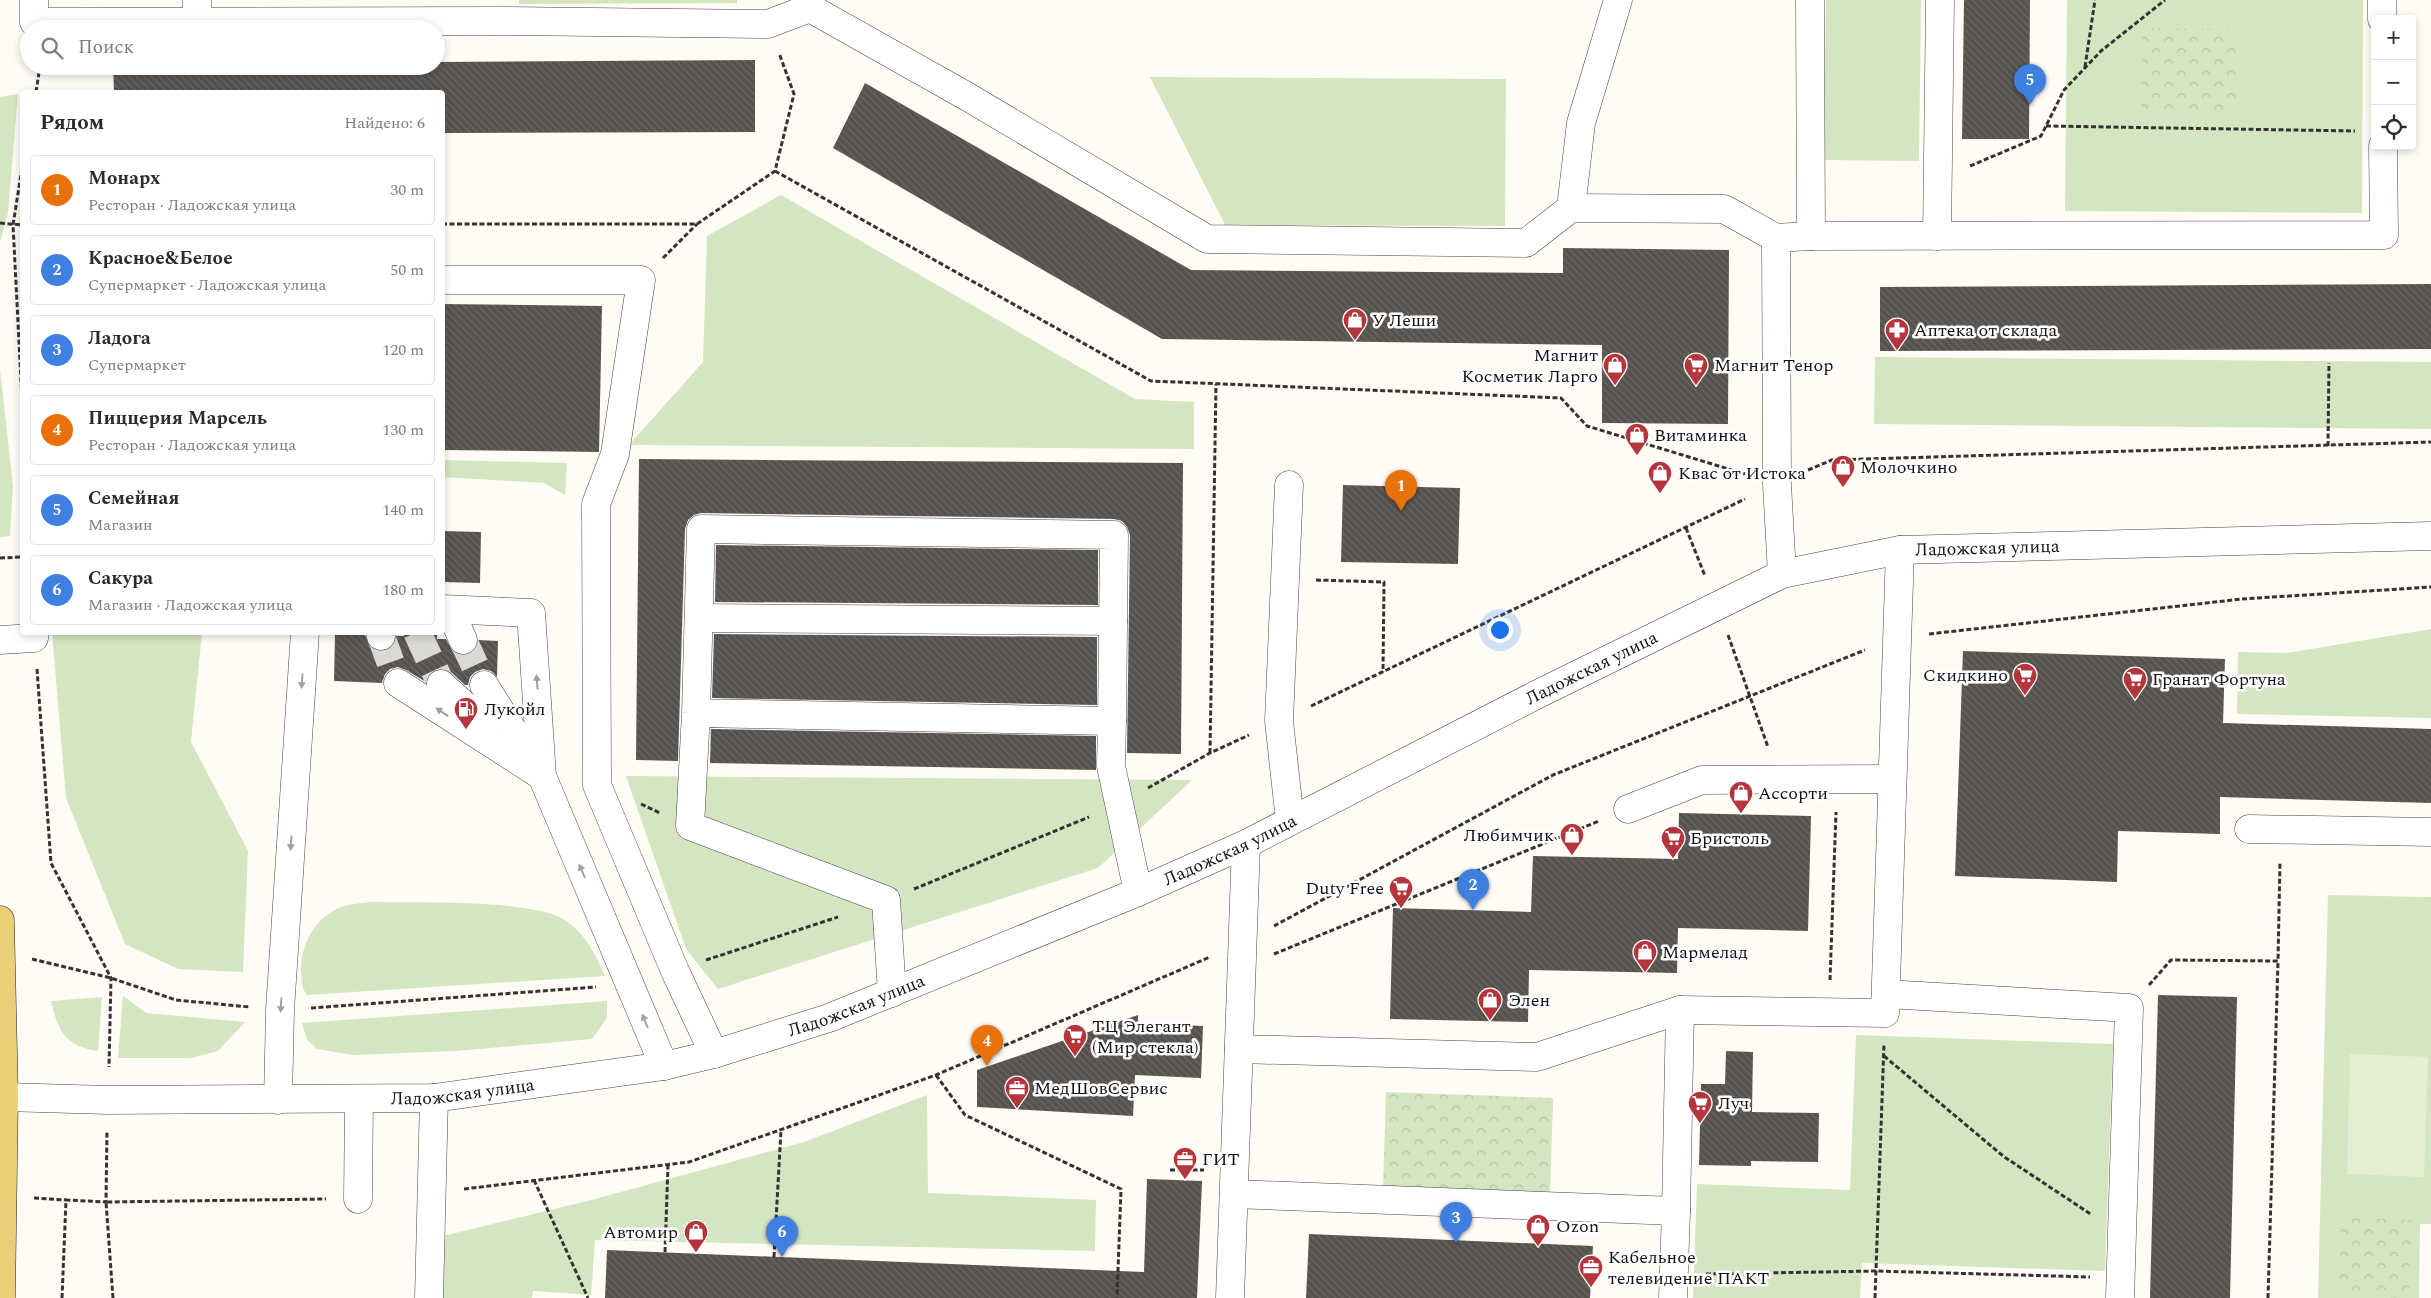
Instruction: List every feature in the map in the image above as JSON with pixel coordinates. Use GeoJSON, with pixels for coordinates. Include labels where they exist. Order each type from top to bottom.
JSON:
{"type":"FeatureCollection","features":[{"type":"Feature","properties":{"kind":"main road"},"geometry":{"type":"LineString","coordinates":[[0,920],[4,1097],[0,1298]]}},
{"type":"Feature","properties":{"kind":"street"},"geometry":{"type":"LineString","coordinates":[[34,0],[34,20]]}},
{"type":"Feature","properties":{"kind":"street"},"geometry":{"type":"LineString","coordinates":[[1571,208],[1580,122],[1618,0]]}},
{"type":"Feature","properties":{"kind":"street"},"geometry":{"type":"LineString","coordinates":[[1810,0],[1811,236]]}},
{"type":"Feature","properties":{"kind":"street"},"geometry":{"type":"LineString","coordinates":[[1938,236],[1940,0]]}},
{"type":"Feature","properties":{"kind":"street"},"geometry":{"type":"LineString","coordinates":[[2382,0],[2382,15]]}},
{"type":"Feature","properties":{"kind":"street"},"geometry":{"type":"LineString","coordinates":[[67,20],[197,12],[501,11],[768,24],[810,4],[1207,239],[1526,243],[1571,208],[1724,209],[1776,238],[1811,236],[2384,235],[2375,150]]}},
{"type":"Feature","properties":{"kind":"street"},"geometry":{"type":"LineString","coordinates":[[1776,238],[1777,484],[1782,574]]}},
{"type":"Feature","properties":{"kind":"street"},"geometry":{"type":"LineString","coordinates":[[445,280],[641,280],[614,454],[596,504],[597,785],[675,971],[714,1054]]}},
{"type":"Feature","properties":{"kind":"street"},"geometry":{"type":"LineString","coordinates":[[1289,485],[1279,721],[1290,821]]}},
{"type":"Feature","properties":{"kind":"street"},"geometry":{"type":"LineString","coordinates":[[892,993],[886,900],[690,826],[696,713],[700,529],[1114,535],[1111,766],[1138,892]]}},
{"type":"Feature","properties":{"kind":"street","name":"Ладожская улица"},"geometry":{"type":"LineString","coordinates":[[4,1097],[108,1100],[434,1098],[664,1066],[714,1054],[829,1018],[1138,892],[1246,844],[1530,698],[1782,574],[1900,550],[2431,536]]}},
{"type":"Feature","properties":{"kind":"street"},"geometry":{"type":"LineString","coordinates":[[1886,1004],[1900,550]]}},
{"type":"Feature","properties":{"kind":"street"},"geometry":{"type":"LineString","coordinates":[[446,610],[464,640]]}},
{"type":"Feature","properties":{"kind":"street"},"geometry":{"type":"LineString","coordinates":[[446,610],[531,613],[542,776]]}},
{"type":"Feature","properties":{"kind":"street"},"geometry":{"type":"LineString","coordinates":[[699,618],[1113,621]]}},
{"type":"Feature","properties":{"kind":"street"},"geometry":{"type":"LineString","coordinates":[[0,640],[35,635]]}},
{"type":"Feature","properties":{"kind":"street"},"geometry":{"type":"LineString","coordinates":[[278,1100],[280,1010],[305,635]]}},
{"type":"Feature","properties":{"kind":"street"},"geometry":{"type":"LineString","coordinates":[[398,683],[542,776]]}},
{"type":"Feature","properties":{"kind":"street"},"geometry":{"type":"LineString","coordinates":[[442,684],[542,776]]}},
{"type":"Feature","properties":{"kind":"street"},"geometry":{"type":"LineString","coordinates":[[484,685],[542,776],[664,1066]]}},
{"type":"Feature","properties":{"kind":"street"},"geometry":{"type":"LineString","coordinates":[[696,713],[1112,721]]}},
{"type":"Feature","properties":{"kind":"street"},"geometry":{"type":"LineString","coordinates":[[1628,809],[1702,780],[1892,779]]}},
{"type":"Feature","properties":{"kind":"street"},"geometry":{"type":"LineString","coordinates":[[2248,829],[2431,832]]}},
{"type":"Feature","properties":{"kind":"street"},"geometry":{"type":"LineString","coordinates":[[1230,1298],[1246,844]]}},
{"type":"Feature","properties":{"kind":"street"},"geometry":{"type":"LineString","coordinates":[[1239,1049],[1537,1057],[1680,1010],[1886,1004],[2129,1008],[2121,1288]]}},
{"type":"Feature","properties":{"kind":"street"},"geometry":{"type":"LineString","coordinates":[[1673,1286],[1680,1010]]}},
{"type":"Feature","properties":{"kind":"street"},"geometry":{"type":"LineString","coordinates":[[429,1298],[434,1098]]}},
{"type":"Feature","properties":{"kind":"street"},"geometry":{"type":"LineString","coordinates":[[358,1199],[359,1099]]}},
{"type":"Feature","properties":{"kind":"street"},"geometry":{"type":"LineString","coordinates":[[1234,1194],[1676,1211]]}},
{"type":"Feature","properties":{"kind":"path"},"geometry":{"type":"LineString","coordinates":[[2085,68],[2095,0]]}},
{"type":"Feature","properties":{"kind":"path"},"geometry":{"type":"LineString","coordinates":[[1938,179],[2041,136],[2064,90],[2101,52],[2165,0]]}},
{"type":"Feature","properties":{"kind":"path"},"geometry":{"type":"LineString","coordinates":[[641,280],[697,224],[775,171],[794,94],[768,24]]}},
{"type":"Feature","properties":{"kind":"path"},"geometry":{"type":"LineString","coordinates":[[36,90],[39,75]]}},
{"type":"Feature","properties":{"kind":"path"},"geometry":{"type":"LineString","coordinates":[[2046,126],[2371,138]]}},
{"type":"Feature","properties":{"kind":"path"},"geometry":{"type":"LineString","coordinates":[[775,171],[1151,381],[1561,398],[1587,426],[1777,484]]}},
{"type":"Feature","properties":{"kind":"path"},"geometry":{"type":"LineString","coordinates":[[20,181],[13,225],[20,349]]}},
{"type":"Feature","properties":{"kind":"path"},"geometry":{"type":"LineString","coordinates":[[0,223],[20,225]]}},
{"type":"Feature","properties":{"kind":"path"},"geometry":{"type":"LineString","coordinates":[[445,224],[697,224]]}},
{"type":"Feature","properties":{"kind":"path"},"geometry":{"type":"LineString","coordinates":[[2328,446],[2329,363]]}},
{"type":"Feature","properties":{"kind":"path"},"geometry":{"type":"LineString","coordinates":[[1210,753],[1216,384]]}},
{"type":"Feature","properties":{"kind":"path"},"geometry":{"type":"LineString","coordinates":[[0,558],[20,557]]}},
{"type":"Feature","properties":{"kind":"path"},"geometry":{"type":"LineString","coordinates":[[1285,578],[1384,582],[1383,672]]}},
{"type":"Feature","properties":{"kind":"path"},"geometry":{"type":"LineString","coordinates":[[35,635],[51,863],[111,978],[106,1202],[113,1298]]}},
{"type":"Feature","properties":{"kind":"path"},"geometry":{"type":"LineString","coordinates":[[597,785],[690,826]]}},
{"type":"Feature","properties":{"kind":"path"},"geometry":{"type":"LineString","coordinates":[[1241,968],[1628,809]]}},
{"type":"Feature","properties":{"kind":"path"},"geometry":{"type":"LineString","coordinates":[[2268,1298],[2281,829]]}},
{"type":"Feature","properties":{"kind":"path"},"geometry":{"type":"LineString","coordinates":[[2,952],[111,978]]}},
{"type":"Feature","properties":{"kind":"path"},"geometry":{"type":"LineString","coordinates":[[2129,1008],[2171,960],[2278,961]]}},
{"type":"Feature","properties":{"kind":"path"},"geometry":{"type":"LineString","coordinates":[[1876,1298],[1886,1004]]}},
{"type":"Feature","properties":{"kind":"path"},"geometry":{"type":"LineString","coordinates":[[1884,1056],[2003,1156],[2122,1234]]}},
{"type":"Feature","properties":{"kind":"path"},"geometry":{"type":"LineString","coordinates":[[936,1075],[965,1115],[1121,1189],[1117,1298]]}},
{"type":"Feature","properties":{"kind":"path"},"geometry":{"type":"LineString","coordinates":[[774,1257],[781,1130]]}},
{"type":"Feature","properties":{"kind":"path"},"geometry":{"type":"LineString","coordinates":[[665,1252],[668,1165]]}},
{"type":"Feature","properties":{"kind":"path"},"geometry":{"type":"LineString","coordinates":[[534,1180],[588,1298]]}},
{"type":"Feature","properties":{"kind":"path"},"geometry":{"type":"LineString","coordinates":[[62,1298],[66,1200],[106,1202]]}},
{"type":"Feature","properties":{"kind":"path"},"geometry":{"type":"LineString","coordinates":[[1673,1286],[1876,1271],[2121,1288]]}},
{"type":"Feature","properties":{"kind":"green space"},"geometry":{"type":"Polygon","coordinates":[[[519,0],[737,0],[737,3],[519,4],[519,0]]]}},
{"type":"Feature","properties":{"kind":"green space"},"geometry":{"type":"Polygon","coordinates":[[[1826,0],[1921,0],[1919,161],[1824,160],[1826,0]]]}},
{"type":"Feature","properties":{"kind":"green space"},"geometry":{"type":"Polygon","coordinates":[[[2067,0],[2363,0],[2362,213],[2065,211],[2067,0]]]}},
{"type":"Feature","properties":{"kind":"green space"},"geometry":{"type":"Polygon","coordinates":[[[2142,28],[2237,29],[2236,114],[2141,112],[2142,28]]]}},
{"type":"Feature","properties":{"kind":"green space"},"geometry":{"type":"Polygon","coordinates":[[[1150,77],[1506,79],[1505,226],[1225,225],[1150,77]]]}},
{"type":"Feature","properties":{"kind":"green space"},"geometry":{"type":"Polygon","coordinates":[[[18,94],[8,213],[0,242],[0,97],[18,94]]]}},
{"type":"Feature","properties":{"kind":"green space"},"geometry":{"type":"Polygon","coordinates":[[[781,195],[1135,399],[1194,402],[1194,449],[629,445],[703,362],[707,236],[781,195]]]}},
{"type":"Feature","properties":{"kind":"green space"},"geometry":{"type":"Polygon","coordinates":[[[1875,357],[2431,362],[2431,429],[1874,424],[1875,357]]]}},
{"type":"Feature","properties":{"kind":"green space"},"geometry":{"type":"Polygon","coordinates":[[[0,369],[13,486],[10,536],[0,537],[0,369]]]}},
{"type":"Feature","properties":{"kind":"green space"},"geometry":{"type":"Polygon","coordinates":[[[445,460],[567,463],[565,495],[544,483],[445,477],[445,460]]]}},
{"type":"Feature","properties":{"kind":"green space"},"geometry":{"type":"Polygon","coordinates":[[[2431,629],[2431,718],[2237,714],[2238,652],[2287,653],[2431,629]]]}},
{"type":"Feature","properties":{"kind":"green space"},"geometry":{"type":"Polygon","coordinates":[[[52,635],[202,635],[191,742],[248,851],[243,972],[178,969],[125,944],[66,798],[52,635]]]}},
{"type":"Feature","properties":{"kind":"green space"},"geometry":{"type":"Polygon","coordinates":[[[626,776],[1192,780],[1098,868],[718,989],[686,949],[626,776]]]}},
{"type":"Feature","properties":{"kind":"green space"},"geometry":{"type":"Polygon","coordinates":[[[2328,895],[2431,897],[2431,1224],[2420,1224],[2419,1298],[2318,1298],[2328,895]]]}},
{"type":"Feature","properties":{"kind":"green space"},"geometry":{"type":"Polygon","coordinates":[[[372,902],[501,905],[549,913],[565,920],[578,931],[594,952],[605,976],[307,995],[302,983],[302,960],[307,941],[317,924],[332,911],[341,907],[372,902]]]}},
{"type":"Feature","properties":{"kind":"green space"},"geometry":{"type":"Polygon","coordinates":[[[123,996],[146,1013],[245,1022],[218,1051],[191,1058],[118,1058],[123,996]]]}},
{"type":"Feature","properties":{"kind":"green space"},"geometry":{"type":"Polygon","coordinates":[[[102,997],[98,1051],[87,1049],[70,1041],[60,1029],[51,1001],[102,997]]]}},
{"type":"Feature","properties":{"kind":"green space"},"geometry":{"type":"Polygon","coordinates":[[[607,1001],[607,1018],[592,1039],[456,1051],[353,1055],[317,1049],[307,1040],[302,1023],[607,1001]]]}},
{"type":"Feature","properties":{"kind":"green space"},"geometry":{"type":"Polygon","coordinates":[[[1856,1035],[2113,1044],[2105,1271],[1862,1263],[1860,1298],[1693,1298],[1697,1184],[1850,1190],[1856,1035]]]}},
{"type":"Feature","properties":{"kind":"green space"},"geometry":{"type":"Polygon","coordinates":[[[2350,1054],[2428,1057],[2424,1177],[2347,1174],[2350,1054]]]}},
{"type":"Feature","properties":{"kind":"green space"},"geometry":{"type":"Polygon","coordinates":[[[1386,1092],[1553,1098],[1550,1194],[1383,1189],[1386,1092]]]}},
{"type":"Feature","properties":{"kind":"green space"},"geometry":{"type":"Polygon","coordinates":[[[927,1095],[928,1193],[1096,1200],[1095,1251],[595,1240],[591,1295],[533,1291],[532,1298],[442,1298],[443,1236],[595,1199],[804,1142],[927,1095]]]}},
{"type":"Feature","properties":{"kind":"green space"},"geometry":{"type":"Polygon","coordinates":[[[2341,1218],[2411,1220],[2409,1298],[2339,1296],[2341,1218]]]}},
{"type":"Feature","properties":{"kind":"building"},"geometry":{"type":"Polygon","coordinates":[[[1964,0],[2030,0],[2029,139],[1962,139],[1964,0]]]}},
{"type":"Feature","properties":{"kind":"building"},"geometry":{"type":"Polygon","coordinates":[[[755,60],[755,132],[445,133],[445,90],[114,90],[113,75],[445,75],[445,62],[755,60]]]}},
{"type":"Feature","properties":{"kind":"building"},"geometry":{"type":"Polygon","coordinates":[[[865,83],[1191,270],[1563,273],[1563,248],[1729,250],[1728,424],[1602,423],[1602,345],[1162,339],[833,148],[865,83]]]}},
{"type":"Feature","properties":{"kind":"building"},"geometry":{"type":"Polygon","coordinates":[[[2431,284],[2431,349],[1880,351],[1880,287],[2431,284]]]}},
{"type":"Feature","properties":{"kind":"building"},"geometry":{"type":"Polygon","coordinates":[[[445,304],[602,306],[599,452],[445,450],[445,304]]]}},
{"type":"Feature","properties":{"kind":"building"},"geometry":{"type":"Polygon","coordinates":[[[639,459],[1183,463],[1181,754],[1127,753],[1130,535],[1122,521],[1114,519],[701,513],[694,515],[688,520],[685,529],[678,761],[636,760],[639,459]]]}},
{"type":"Feature","properties":{"kind":"building"},"geometry":{"type":"Polygon","coordinates":[[[1343,485],[1460,488],[1458,564],[1341,562],[1343,485]]]}},
{"type":"Feature","properties":{"kind":"building"},"geometry":{"type":"Polygon","coordinates":[[[445,531],[481,532],[480,583],[445,582],[445,531]]]}},
{"type":"Feature","properties":{"kind":"building"},"geometry":{"type":"Polygon","coordinates":[[[716,545],[1098,550],[1098,605],[715,602],[716,545]]]}},
{"type":"Feature","properties":{"kind":"building"},"geometry":{"type":"Polygon","coordinates":[[[714,634],[1097,637],[1097,705],[712,698],[714,634]]]}},
{"type":"Feature","properties":{"kind":"building"},"geometry":{"type":"Polygon","coordinates":[[[335,635],[365,635],[370,647],[377,651],[384,651],[392,647],[396,636],[437,635],[437,639],[446,639],[453,652],[462,656],[470,654],[475,650],[478,640],[498,641],[497,677],[491,671],[483,669],[475,672],[470,677],[468,685],[465,685],[451,672],[445,669],[437,669],[429,674],[426,682],[398,667],[390,669],[385,674],[382,683],[334,681],[335,635]]]}},
{"type":"Feature","properties":{"kind":"building"},"geometry":{"type":"Polygon","coordinates":[[[1963,651],[2225,659],[2223,723],[2431,729],[2431,803],[2220,797],[2220,834],[2118,831],[2117,882],[1955,876],[1963,651]]]}},
{"type":"Feature","properties":{"kind":"building"},"geometry":{"type":"Polygon","coordinates":[[[711,729],[1096,736],[1096,770],[710,763],[711,729]]]}},
{"type":"Feature","properties":{"kind":"building"},"geometry":{"type":"Polygon","coordinates":[[[1679,813],[1811,816],[1808,931],[1678,928],[1677,973],[1529,970],[1528,1022],[1390,1019],[1393,908],[1531,912],[1533,856],[1678,859],[1679,813]]]}},
{"type":"Feature","properties":{"kind":"building"},"geometry":{"type":"Polygon","coordinates":[[[2158,995],[2237,997],[2230,1298],[2150,1298],[2158,995]]]}},
{"type":"Feature","properties":{"kind":"building","name":"ТЦ Элегант (Мир стекла)"},"geometry":{"type":"Polygon","coordinates":[[[1138,1015],[1138,1023],[1203,1026],[1201,1078],[1135,1075],[1133,1116],[977,1107],[977,1070],[1138,1015]]]}},
{"type":"Feature","properties":{"kind":"building"},"geometry":{"type":"Polygon","coordinates":[[[1726,1051],[1753,1052],[1752,1112],[1819,1113],[1818,1162],[1751,1161],[1751,1166],[1699,1165],[1701,1084],[1725,1084],[1726,1051]]]}},
{"type":"Feature","properties":{"kind":"building"},"geometry":{"type":"Polygon","coordinates":[[[1147,1179],[1202,1181],[1197,1298],[605,1298],[607,1250],[1144,1272],[1147,1179]]]}},
{"type":"Feature","properties":{"kind":"building"},"geometry":{"type":"Polygon","coordinates":[[[1309,1234],[1593,1246],[1590,1298],[1306,1298],[1309,1234]]]}},
{"type":"Feature","properties":{"kind":"tunnel"},"geometry":{"type":"LineString","coordinates":[[418,635],[441,684]]}},
{"type":"Feature","properties":{"kind":"tunnel"},"geometry":{"type":"LineString","coordinates":[[381,636],[398,683]]}},
{"type":"Feature","properties":{"kind":"tunnel"},"geometry":{"type":"LineString","coordinates":[[463,640],[484,685]]}},
{"type":"Feature","properties":{"kind":"place","name":"Семейная"},"geometry":{"type":"Point","coordinates":[2030,105]}},
{"type":"Feature","properties":{"kind":"place","name":"У Леши"},"geometry":{"type":"Point","coordinates":[1355,341]}},
{"type":"Feature","properties":{"kind":"place","name":"Аптека от склада"},"geometry":{"type":"Point","coordinates":[1897,351]}},
{"type":"Feature","properties":{"kind":"place","name":"Магнит Косметик Ларго"},"geometry":{"type":"Point","coordinates":[1615,386]}},
{"type":"Feature","properties":{"kind":"place","name":"Магнит Тенор"},"geometry":{"type":"Point","coordinates":[1696,386]}},
{"type":"Feature","properties":{"kind":"place","name":"Витаминка"},"geometry":{"type":"Point","coordinates":[1637,456]}},
{"type":"Feature","properties":{"kind":"place","name":"Молочкино"},"geometry":{"type":"Point","coordinates":[1843,488]}},
{"type":"Feature","properties":{"kind":"place","name":"Квас от Истока"},"geometry":{"type":"Point","coordinates":[1660,494]}},
{"type":"Feature","properties":{"kind":"place","name":"Монарх"},"geometry":{"type":"Point","coordinates":[1401,511]}},
{"type":"Feature","properties":{"kind":"place","name":"Скидкино"},"geometry":{"type":"Point","coordinates":[2025,696]}},
{"type":"Feature","properties":{"kind":"place","name":"Гранат Фортуна"},"geometry":{"type":"Point","coordinates":[2135,700]}},
{"type":"Feature","properties":{"kind":"place","name":"Лукойл"},"geometry":{"type":"Point","coordinates":[466,730]}},
{"type":"Feature","properties":{"kind":"place","name":"Ассорти"},"geometry":{"type":"Point","coordinates":[1741,814]}},
{"type":"Feature","properties":{"kind":"place","name":"Любимчик"},"geometry":{"type":"Point","coordinates":[1572,856]}},
{"type":"Feature","properties":{"kind":"place","name":"Бристоль"},"geometry":{"type":"Point","coordinates":[1673,859]}},
{"type":"Feature","properties":{"kind":"place","name":"Duty Free"},"geometry":{"type":"Point","coordinates":[1401,909]}},
{"type":"Feature","properties":{"kind":"place","name":"Красное&Белое"},"geometry":{"type":"Point","coordinates":[1473,910]}},
{"type":"Feature","properties":{"kind":"place","name":"Мармелад"},"geometry":{"type":"Point","coordinates":[1645,973]}},
{"type":"Feature","properties":{"kind":"place","name":"Элен"},"geometry":{"type":"Point","coordinates":[1490,1021]}},
{"type":"Feature","properties":{"kind":"place","name":"ТЦ Элегант (Мир стекла)"},"geometry":{"type":"Point","coordinates":[1075,1057]}},
{"type":"Feature","properties":{"kind":"place","name":"Пиццерия Марсель"},"geometry":{"type":"Point","coordinates":[987,1066]}},
{"type":"Feature","properties":{"kind":"place","name":"МедШовСервис"},"geometry":{"type":"Point","coordinates":[1017,1109]}},
{"type":"Feature","properties":{"kind":"place","name":"Луч"},"geometry":{"type":"Point","coordinates":[1700,1124]}},
{"type":"Feature","properties":{"kind":"place","name":"ГИТ"},"geometry":{"type":"Point","coordinates":[1185,1180]}},
{"type":"Feature","properties":{"kind":"place","name":"Ладога"},"geometry":{"type":"Point","coordinates":[1456,1243]}},
{"type":"Feature","properties":{"kind":"place","name":"Ozon"},"geometry":{"type":"Point","coordinates":[1538,1247]}},
{"type":"Feature","properties":{"kind":"place","name":"Автомир"},"geometry":{"type":"Point","coordinates":[696,1253]}},
{"type":"Feature","properties":{"kind":"place","name":"Сакура"},"geometry":{"type":"Point","coordinates":[782,1257]}},
{"type":"Feature","properties":{"kind":"place","name":"Кабельное телевидение ПАКТ"},"geometry":{"type":"Point","coordinates":[1591,1288]}}]}
